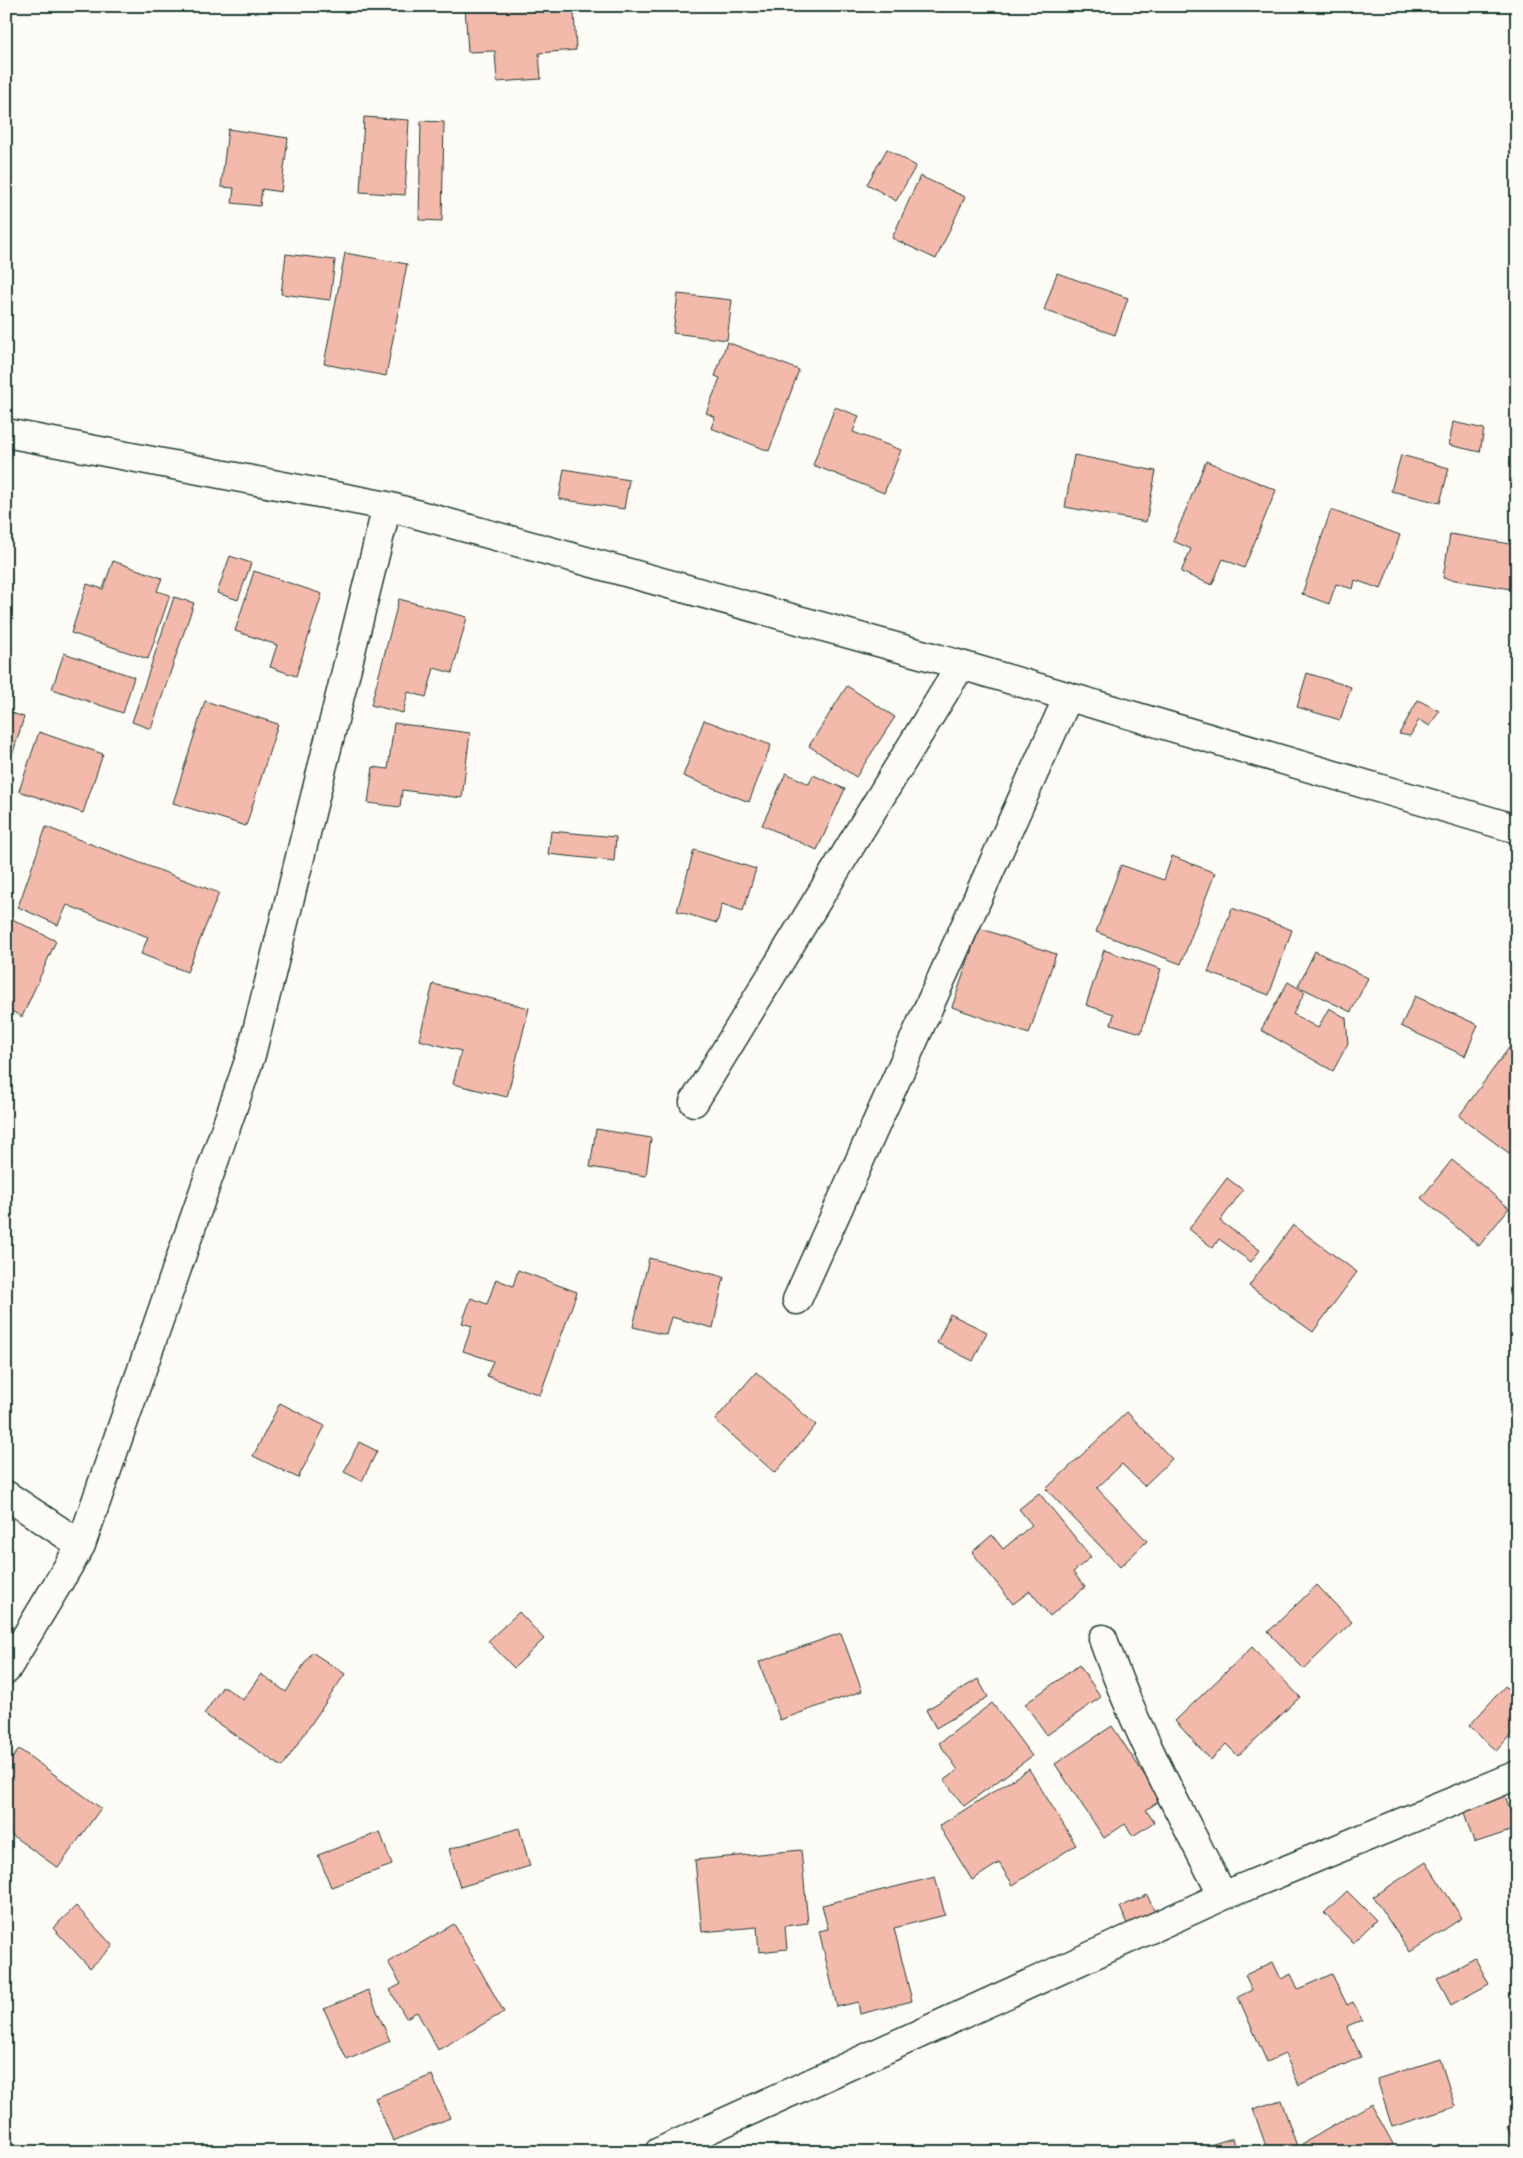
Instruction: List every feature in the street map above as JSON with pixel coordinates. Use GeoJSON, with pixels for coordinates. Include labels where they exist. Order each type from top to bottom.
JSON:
{"type":"FeatureCollection","features":[{"type":"Feature","properties":{"kind":"street"},"geometry":{"type":"LineString","coordinates":[[6,433],[387,506],[960,665],[1517,829]]}},
{"type":"Feature","properties":{"kind":"street"},"geometry":{"type":"LineString","coordinates":[[6,1670],[81,1544],[251,1055],[387,506]]}},
{"type":"Feature","properties":{"kind":"street"},"geometry":{"type":"LineString","coordinates":[[694,1102],[960,665]]}},
{"type":"Feature","properties":{"kind":"street"},"geometry":{"type":"LineString","coordinates":[[798,1300],[1068,697]]}},
{"type":"Feature","properties":{"kind":"street"},"geometry":{"type":"LineString","coordinates":[[6,1495],[81,1544]]}},
{"type":"Feature","properties":{"kind":"street"},"geometry":{"type":"LineString","coordinates":[[1103,1639],[1119,1684],[1223,1896]]}},
{"type":"Feature","properties":{"kind":"street"},"geometry":{"type":"LineString","coordinates":[[659,2152],[1223,1896],[1517,1774]]}},
{"type":"Feature","properties":{"kind":"building"},"geometry":{"type":"Polygon","coordinates":[[[465,6],[561,6],[574,11],[576,50],[539,53],[541,79],[497,82],[495,51],[468,52],[465,6]]]}},
{"type":"Feature","properties":{"kind":"building"},"geometry":{"type":"Polygon","coordinates":[[[364,117],[409,120],[405,195],[360,192],[364,117]]]}},
{"type":"Feature","properties":{"kind":"building"},"geometry":{"type":"Polygon","coordinates":[[[421,121],[444,122],[442,221],[419,220],[421,121]]]}},
{"type":"Feature","properties":{"kind":"building"},"geometry":{"type":"Polygon","coordinates":[[[228,129],[288,138],[281,192],[262,189],[260,206],[232,203],[234,188],[221,187],[228,129]]]}},
{"type":"Feature","properties":{"kind":"building"},"geometry":{"type":"Polygon","coordinates":[[[887,149],[916,166],[896,201],[867,184],[887,149]]]}},
{"type":"Feature","properties":{"kind":"building"},"geometry":{"type":"Polygon","coordinates":[[[920,176],[965,197],[936,259],[892,238],[920,176]]]}},
{"type":"Feature","properties":{"kind":"building"},"geometry":{"type":"Polygon","coordinates":[[[345,253],[407,264],[386,376],[324,364],[345,253]]]}},
{"type":"Feature","properties":{"kind":"building"},"geometry":{"type":"Polygon","coordinates":[[[286,254],[335,260],[330,300],[281,294],[286,254]]]}},
{"type":"Feature","properties":{"kind":"building"},"geometry":{"type":"Polygon","coordinates":[[[1057,273],[1128,298],[1115,335],[1044,310],[1057,273]]]}},
{"type":"Feature","properties":{"kind":"building"},"geometry":{"type":"Polygon","coordinates":[[[678,294],[732,300],[727,340],[673,333],[678,294]]]}},
{"type":"Feature","properties":{"kind":"building"},"geometry":{"type":"Polygon","coordinates":[[[727,342],[799,370],[769,451],[711,428],[715,417],[706,413],[720,378],[715,376],[727,342]]]}},
{"type":"Feature","properties":{"kind":"building"},"geometry":{"type":"Polygon","coordinates":[[[835,407],[859,416],[853,432],[901,450],[884,493],[813,465],[835,407]]]}},
{"type":"Feature","properties":{"kind":"building"},"geometry":{"type":"Polygon","coordinates":[[[1453,422],[1484,429],[1480,452],[1449,445],[1453,422]]]}},
{"type":"Feature","properties":{"kind":"building"},"geometry":{"type":"Polygon","coordinates":[[[1074,455],[1156,471],[1146,522],[1065,507],[1074,455]]]}},
{"type":"Feature","properties":{"kind":"building"},"geometry":{"type":"Polygon","coordinates":[[[1401,455],[1449,468],[1440,503],[1391,491],[1401,455]]]}},
{"type":"Feature","properties":{"kind":"building"},"geometry":{"type":"Polygon","coordinates":[[[1206,461],[1276,490],[1244,568],[1223,559],[1212,585],[1181,572],[1191,549],[1173,541],[1206,461]]]}},
{"type":"Feature","properties":{"kind":"building"},"geometry":{"type":"Polygon","coordinates":[[[564,469],[629,480],[624,509],[559,499],[564,469]]]}},
{"type":"Feature","properties":{"kind":"building"},"geometry":{"type":"Polygon","coordinates":[[[1331,510],[1400,535],[1381,589],[1355,580],[1353,589],[1336,584],[1329,604],[1302,594],[1331,510]]]}},
{"type":"Feature","properties":{"kind":"building"},"geometry":{"type":"Polygon","coordinates":[[[1450,534],[1517,545],[1517,590],[1443,578],[1450,534]]]}},
{"type":"Feature","properties":{"kind":"building"},"geometry":{"type":"Polygon","coordinates":[[[230,556],[251,563],[238,600],[217,593],[230,556]]]}},
{"type":"Feature","properties":{"kind":"building"},"geometry":{"type":"Polygon","coordinates":[[[113,561],[162,578],[157,591],[170,595],[148,659],[71,633],[87,584],[103,589],[113,561]]]}},
{"type":"Feature","properties":{"kind":"building"},"geometry":{"type":"Polygon","coordinates":[[[254,571],[322,594],[296,676],[270,667],[277,645],[235,631],[254,571]]]}},
{"type":"Feature","properties":{"kind":"building"},"geometry":{"type":"Polygon","coordinates":[[[174,597],[194,603],[151,729],[132,722],[174,597]]]}},
{"type":"Feature","properties":{"kind":"building"},"geometry":{"type":"Polygon","coordinates":[[[399,599],[467,617],[452,673],[434,668],[426,697],[408,692],[403,713],[371,705],[399,599]]]}},
{"type":"Feature","properties":{"kind":"building"},"geometry":{"type":"Polygon","coordinates":[[[64,653],[134,677],[123,713],[52,689],[64,653]]]}},
{"type":"Feature","properties":{"kind":"building"},"geometry":{"type":"Polygon","coordinates":[[[1307,673],[1351,687],[1340,720],[1297,707],[1307,673]]]}},
{"type":"Feature","properties":{"kind":"building"},"geometry":{"type":"Polygon","coordinates":[[[847,686],[895,717],[856,777],[809,746],[847,686]]]}},
{"type":"Feature","properties":{"kind":"building"},"geometry":{"type":"Polygon","coordinates":[[[1418,700],[1439,711],[1430,726],[1419,720],[1410,736],[1399,734],[1418,700]]]}},
{"type":"Feature","properties":{"kind":"building"},"geometry":{"type":"Polygon","coordinates":[[[205,701],[278,724],[246,826],[173,803],[205,701]]]}},
{"type":"Feature","properties":{"kind":"building"},"geometry":{"type":"Polygon","coordinates":[[[6,711],[24,717],[6,775],[6,711]]]}},
{"type":"Feature","properties":{"kind":"building"},"geometry":{"type":"Polygon","coordinates":[[[704,720],[771,745],[749,802],[683,776],[704,720]]]}},
{"type":"Feature","properties":{"kind":"building"},"geometry":{"type":"Polygon","coordinates":[[[394,723],[470,733],[462,798],[402,790],[400,807],[368,803],[373,767],[388,769],[394,723]]]}},
{"type":"Feature","properties":{"kind":"building"},"geometry":{"type":"Polygon","coordinates":[[[39,732],[103,754],[83,813],[19,791],[39,732]]]}},
{"type":"Feature","properties":{"kind":"building"},"geometry":{"type":"Polygon","coordinates":[[[786,773],[809,784],[813,775],[845,789],[817,850],[762,825],[786,773]]]}},
{"type":"Feature","properties":{"kind":"building"},"geometry":{"type":"Polygon","coordinates":[[[46,827],[219,893],[187,972],[141,954],[148,937],[67,905],[58,925],[18,907],[46,827]]]}},
{"type":"Feature","properties":{"kind":"building"},"geometry":{"type":"Polygon","coordinates":[[[551,831],[616,837],[614,861],[548,854],[551,831]]]}},
{"type":"Feature","properties":{"kind":"building"},"geometry":{"type":"Polygon","coordinates":[[[694,850],[756,869],[743,911],[722,904],[717,923],[677,911],[694,850]]]}},
{"type":"Feature","properties":{"kind":"building"},"geometry":{"type":"Polygon","coordinates":[[[1172,856],[1215,873],[1181,964],[1096,932],[1121,865],[1164,880],[1172,856]]]}},
{"type":"Feature","properties":{"kind":"building"},"geometry":{"type":"Polygon","coordinates":[[[1232,908],[1292,930],[1269,995],[1208,972],[1232,908]]]}},
{"type":"Feature","properties":{"kind":"building"},"geometry":{"type":"Polygon","coordinates":[[[6,916],[56,941],[22,1017],[6,1008],[6,916]]]}},
{"type":"Feature","properties":{"kind":"building"},"geometry":{"type":"Polygon","coordinates":[[[979,928],[1056,954],[1029,1034],[952,1007],[979,928]]]}},
{"type":"Feature","properties":{"kind":"building"},"geometry":{"type":"Polygon","coordinates":[[[1104,950],[1161,969],[1141,1033],[1111,1024],[1114,1014],[1086,1005],[1104,950]]]}},
{"type":"Feature","properties":{"kind":"building"},"geometry":{"type":"Polygon","coordinates":[[[1315,951],[1368,978],[1351,1012],[1298,986],[1315,951]]]}},
{"type":"Feature","properties":{"kind":"building"},"geometry":{"type":"Polygon","coordinates":[[[1288,982],[1305,992],[1293,1014],[1318,1028],[1329,1008],[1346,1018],[1348,1043],[1333,1071],[1261,1030],[1288,982]]]}},
{"type":"Feature","properties":{"kind":"building"},"geometry":{"type":"Polygon","coordinates":[[[433,984],[529,1008],[507,1097],[453,1084],[461,1051],[419,1040],[433,984]]]}},
{"type":"Feature","properties":{"kind":"building"},"geometry":{"type":"Polygon","coordinates":[[[1415,996],[1478,1025],[1465,1056],[1401,1026],[1415,996]]]}},
{"type":"Feature","properties":{"kind":"building"},"geometry":{"type":"Polygon","coordinates":[[[1511,1045],[1517,1049],[1517,1159],[1459,1116],[1511,1045]]]}},
{"type":"Feature","properties":{"kind":"building"},"geometry":{"type":"Polygon","coordinates":[[[596,1129],[651,1138],[646,1176],[590,1167],[596,1129]]]}},
{"type":"Feature","properties":{"kind":"building"},"geometry":{"type":"Polygon","coordinates":[[[1452,1160],[1509,1208],[1479,1246],[1421,1198],[1452,1160]]]}},
{"type":"Feature","properties":{"kind":"building"},"geometry":{"type":"Polygon","coordinates":[[[1227,1178],[1243,1190],[1220,1221],[1260,1250],[1251,1262],[1219,1239],[1213,1248],[1189,1229],[1227,1178]]]}},
{"type":"Feature","properties":{"kind":"building"},"geometry":{"type":"Polygon","coordinates":[[[1293,1225],[1357,1272],[1313,1332],[1249,1286],[1293,1225]]]}},
{"type":"Feature","properties":{"kind":"building"},"geometry":{"type":"Polygon","coordinates":[[[649,1258],[724,1277],[713,1328],[671,1317],[666,1335],[633,1327],[649,1258]]]}},
{"type":"Feature","properties":{"kind":"building"},"geometry":{"type":"Polygon","coordinates":[[[518,1270],[577,1292],[540,1395],[487,1376],[493,1361],[463,1351],[472,1326],[462,1323],[471,1298],[487,1304],[496,1279],[513,1286],[518,1270]]]}},
{"type":"Feature","properties":{"kind":"building"},"geometry":{"type":"Polygon","coordinates":[[[950,1314],[987,1332],[973,1361],[937,1343],[950,1314]]]}},
{"type":"Feature","properties":{"kind":"building"},"geometry":{"type":"Polygon","coordinates":[[[756,1372],[816,1425],[775,1473],[715,1420],[756,1372]]]}},
{"type":"Feature","properties":{"kind":"building"},"geometry":{"type":"Polygon","coordinates":[[[280,1403],[325,1426],[298,1478],[253,1456],[280,1403]]]}},
{"type":"Feature","properties":{"kind":"building"},"geometry":{"type":"Polygon","coordinates":[[[1127,1412],[1172,1459],[1144,1486],[1122,1464],[1097,1488],[1147,1541],[1120,1567],[1046,1489],[1127,1412]]]}},
{"type":"Feature","properties":{"kind":"building"},"geometry":{"type":"Polygon","coordinates":[[[359,1442],[377,1451],[362,1481],[344,1472],[359,1442]]]}},
{"type":"Feature","properties":{"kind":"building"},"geometry":{"type":"Polygon","coordinates":[[[1039,1493],[1091,1557],[1073,1572],[1085,1587],[1050,1616],[1030,1591],[1013,1604],[972,1552],[992,1535],[1003,1549],[1032,1525],[1019,1509],[1039,1493]]]}},
{"type":"Feature","properties":{"kind":"building"},"geometry":{"type":"Polygon","coordinates":[[[1317,1585],[1352,1622],[1304,1669],[1268,1632],[1317,1585]]]}},
{"type":"Feature","properties":{"kind":"building"},"geometry":{"type":"Polygon","coordinates":[[[519,1612],[544,1639],[514,1668],[488,1641],[519,1612]]]}},
{"type":"Feature","properties":{"kind":"building"},"geometry":{"type":"Polygon","coordinates":[[[841,1633],[862,1691],[780,1720],[759,1662],[841,1633]]]}},
{"type":"Feature","properties":{"kind":"building"},"geometry":{"type":"Polygon","coordinates":[[[1252,1647],[1300,1697],[1238,1756],[1226,1744],[1211,1760],[1175,1721],[1252,1647]]]}},
{"type":"Feature","properties":{"kind":"building"},"geometry":{"type":"Polygon","coordinates":[[[312,1652],[345,1674],[282,1767],[204,1714],[223,1686],[243,1700],[261,1674],[286,1692],[312,1652]]]}},
{"type":"Feature","properties":{"kind":"building"},"geometry":{"type":"Polygon","coordinates":[[[1079,1665],[1101,1697],[1047,1735],[1025,1704],[1079,1665]]]}},
{"type":"Feature","properties":{"kind":"building"},"geometry":{"type":"Polygon","coordinates":[[[978,1679],[988,1697],[936,1728],[926,1710],[978,1679]]]}},
{"type":"Feature","properties":{"kind":"building"},"geometry":{"type":"Polygon","coordinates":[[[1505,1686],[1517,1698],[1517,1728],[1496,1751],[1469,1726],[1505,1686]]]}},
{"type":"Feature","properties":{"kind":"building"},"geometry":{"type":"Polygon","coordinates":[[[992,1703],[1032,1756],[964,1806],[944,1780],[958,1770],[939,1743],[992,1703]]]}},
{"type":"Feature","properties":{"kind":"building"},"geometry":{"type":"Polygon","coordinates":[[[1112,1726],[1161,1800],[1146,1810],[1154,1822],[1133,1836],[1125,1824],[1104,1838],[1055,1764],[1112,1726]]]}},
{"type":"Feature","properties":{"kind":"building"},"geometry":{"type":"Polygon","coordinates":[[[19,1749],[101,1808],[58,1868],[6,1831],[6,1767],[19,1749]]]}},
{"type":"Feature","properties":{"kind":"building"},"geometry":{"type":"Polygon","coordinates":[[[1029,1769],[1076,1845],[1013,1885],[999,1863],[972,1880],[939,1826],[1029,1769]]]}},
{"type":"Feature","properties":{"kind":"building"},"geometry":{"type":"Polygon","coordinates":[[[1504,1792],[1516,1829],[1474,1843],[1462,1806],[1504,1792]]]}},
{"type":"Feature","properties":{"kind":"building"},"geometry":{"type":"Polygon","coordinates":[[[519,1828],[530,1866],[460,1887],[449,1849],[519,1828]]]}},
{"type":"Feature","properties":{"kind":"building"},"geometry":{"type":"Polygon","coordinates":[[[380,1832],[392,1865],[331,1887],[318,1855],[380,1832]]]}},
{"type":"Feature","properties":{"kind":"building"},"geometry":{"type":"Polygon","coordinates":[[[801,1850],[808,1923],[785,1926],[787,1949],[759,1952],[757,1927],[702,1932],[695,1860],[801,1850]]]}},
{"type":"Feature","properties":{"kind":"building"},"geometry":{"type":"Polygon","coordinates":[[[1426,1862],[1462,1918],[1410,1952],[1373,1897],[1426,1862]]]}},
{"type":"Feature","properties":{"kind":"building"},"geometry":{"type":"Polygon","coordinates":[[[935,1877],[945,1915],[894,1928],[912,2001],[860,2014],[858,2002],[837,2007],[819,1931],[828,1929],[822,1905],[935,1877]]]}},
{"type":"Feature","properties":{"kind":"building"},"geometry":{"type":"Polygon","coordinates":[[[1347,1891],[1376,1920],[1353,1943],[1324,1913],[1347,1891]]]}},
{"type":"Feature","properties":{"kind":"building"},"geometry":{"type":"Polygon","coordinates":[[[1147,1895],[1158,1919],[1130,1931],[1120,1907],[1147,1895]]]}},
{"type":"Feature","properties":{"kind":"building"},"geometry":{"type":"Polygon","coordinates":[[[76,1906],[113,1946],[90,1968],[53,1928],[76,1906]]]}},
{"type":"Feature","properties":{"kind":"building"},"geometry":{"type":"Polygon","coordinates":[[[454,1924],[504,2012],[438,2050],[417,2012],[406,2018],[390,1990],[401,1984],[388,1962],[454,1924]]]}},
{"type":"Feature","properties":{"kind":"building"},"geometry":{"type":"Polygon","coordinates":[[[1475,1958],[1489,1984],[1451,2005],[1437,1979],[1475,1958]]]}},
{"type":"Feature","properties":{"kind":"building"},"geometry":{"type":"Polygon","coordinates":[[[1273,1962],[1281,1979],[1291,1974],[1298,1989],[1332,1974],[1347,2005],[1353,2002],[1362,2020],[1347,2026],[1361,2057],[1299,2085],[1285,2054],[1267,2062],[1238,1997],[1252,1990],[1245,1975],[1273,1962]]]}},
{"type":"Feature","properties":{"kind":"building"},"geometry":{"type":"Polygon","coordinates":[[[368,1990],[390,2041],[347,2060],[324,2009],[368,1990]]]}},
{"type":"Feature","properties":{"kind":"building"},"geometry":{"type":"Polygon","coordinates":[[[1440,2059],[1455,2107],[1392,2127],[1377,2079],[1440,2059]]]}},
{"type":"Feature","properties":{"kind":"building"},"geometry":{"type":"Polygon","coordinates":[[[432,2075],[450,2118],[393,2141],[375,2098],[432,2075]]]}},
{"type":"Feature","properties":{"kind":"building"},"geometry":{"type":"Polygon","coordinates":[[[1281,2100],[1299,2152],[1268,2152],[1253,2109],[1281,2100]]]}},
{"type":"Feature","properties":{"kind":"building"},"geometry":{"type":"Polygon","coordinates":[[[1371,2104],[1393,2144],[1379,2152],[1306,2152],[1302,2144],[1371,2104]]]}},
{"type":"Feature","properties":{"kind":"building"},"geometry":{"type":"Polygon","coordinates":[[[1517,2123],[1517,2147],[1508,2126],[1517,2123]]]}},
{"type":"Feature","properties":{"kind":"building"},"geometry":{"type":"Polygon","coordinates":[[[1233,2138],[1237,2152],[1186,2152],[1233,2138]]]}}]}
